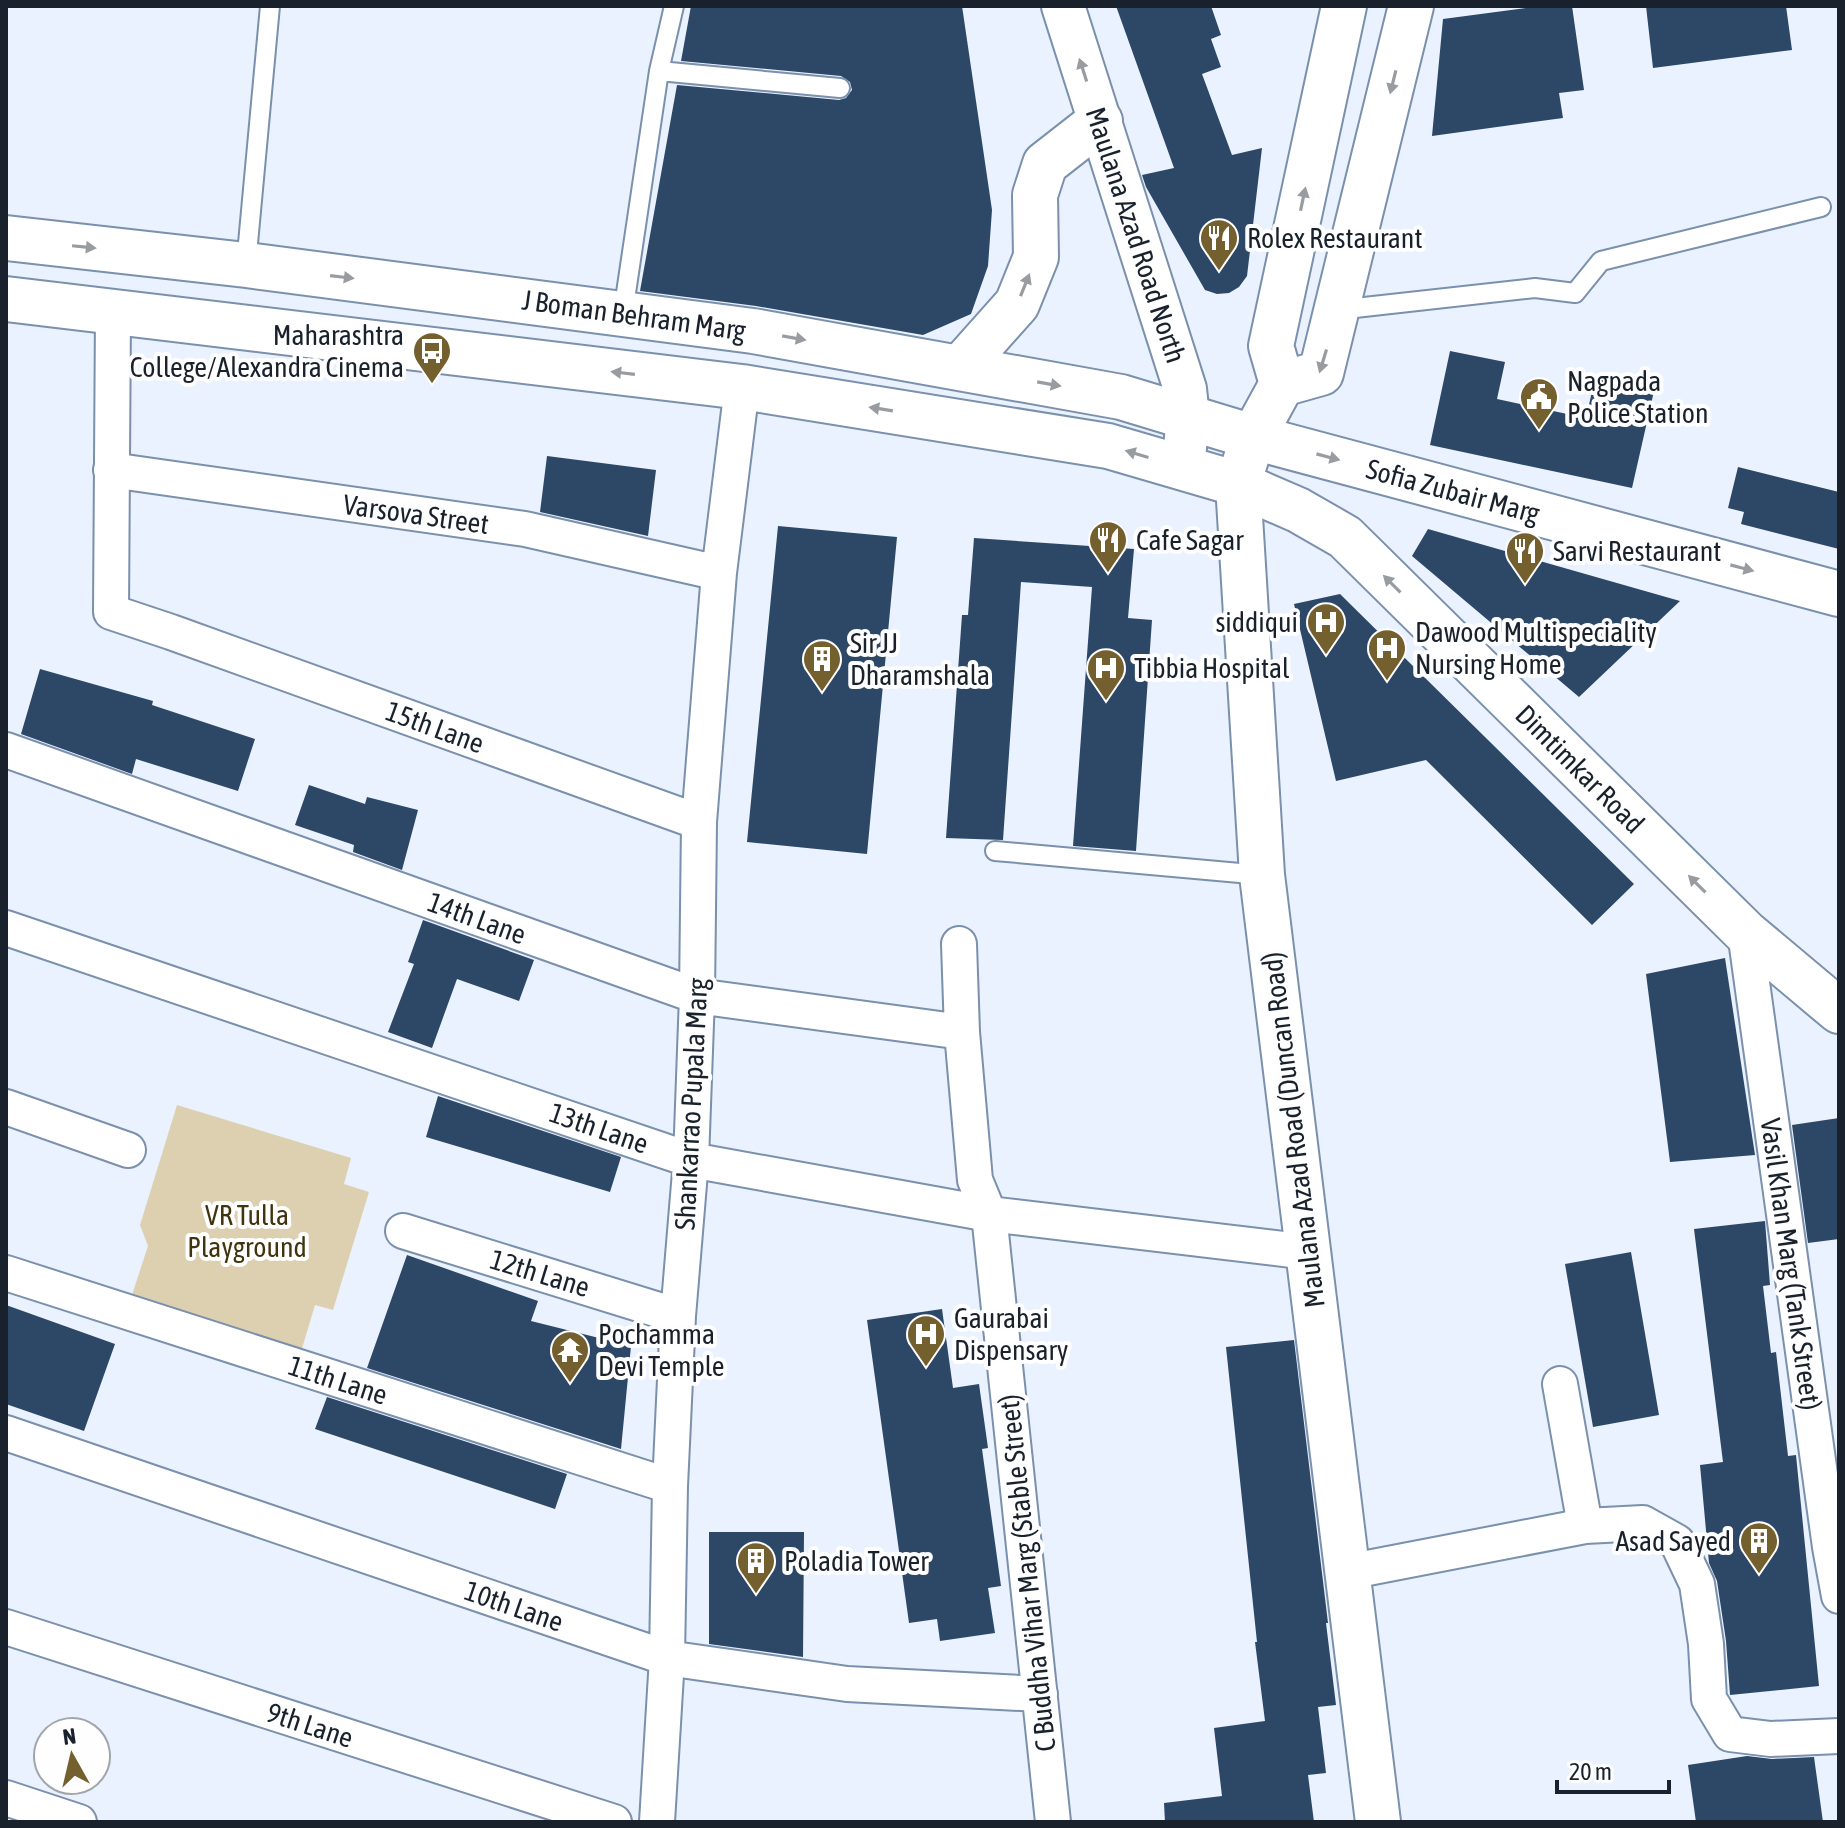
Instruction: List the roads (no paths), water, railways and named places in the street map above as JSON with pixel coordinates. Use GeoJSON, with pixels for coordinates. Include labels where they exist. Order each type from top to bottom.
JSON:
{"type":"FeatureCollection","features":[{"type":"Feature","properties":{"kind":"main road"},"geometry":{"type":"LineString","coordinates":[[1344,6],[1271,346],[1282,384],[1321,373],[1411,6]]}},
{"type":"Feature","properties":{"kind":"main road"},"geometry":{"type":"LineString","coordinates":[[960,368],[1017,304],[1036,257],[1035,195],[1045,164],[1100,121]]}},
{"type":"Feature","properties":{"kind":"main road","name":"J Boman Behram Marg"},"geometry":{"type":"LineString","coordinates":[[6,238],[246,265],[753,331],[1121,397],[1253,437]]}},
{"type":"Feature","properties":{"kind":"main road","name":"J Boman Behram Marg"},"geometry":{"type":"LineString","coordinates":[[6,299],[742,387],[1108,446],[1238,484]]}},
{"type":"Feature","properties":{"kind":"main road","name":"Maulana Azad Road (Duncan Road)"},"geometry":{"type":"LineString","coordinates":[[1282,384],[1253,437],[1238,484],[1262,875],[1378,1822]]}},
{"type":"Feature","properties":{"kind":"main road","name":"Sofia Zubair Marg"},"geometry":{"type":"LineString","coordinates":[[1253,437],[1839,594]]}},
{"type":"Feature","properties":{"kind":"main road","name":"Dimtimkar Road"},"geometry":{"type":"LineString","coordinates":[[1238,484],[1298,510],[1345,537],[1745,932],[1839,1011]]}},
{"type":"Feature","properties":{"kind":"street","name":"Maulana Azad Road North"},"geometry":{"type":"LineString","coordinates":[[1063,6],[1185,389],[1188,417],[1183,468]]}},
{"type":"Feature","properties":{"kind":"street"},"geometry":{"type":"LineString","coordinates":[[111,470],[113,312]]}},
{"type":"Feature","properties":{"kind":"street","name":"Shankarrao Pupala Marg"},"geometry":{"type":"LineString","coordinates":[[657,1822],[667,1658],[670,1486],[678,1316],[691,1160],[699,822],[719,573],[742,387]]}},
{"type":"Feature","properties":{"kind":"street","name":"Varsova Street"},"geometry":{"type":"LineString","coordinates":[[111,470],[525,529],[719,573]]}},
{"type":"Feature","properties":{"kind":"street","name":"15th Lane"},"geometry":{"type":"LineString","coordinates":[[111,470],[111,612],[699,822]]}},
{"type":"Feature","properties":{"kind":"street","name":"14th Lane"},"geometry":{"type":"LineString","coordinates":[[6,750],[697,996],[962,1032]]}},
{"type":"Feature","properties":{"kind":"street","name":"13th Lane"},"geometry":{"type":"LineString","coordinates":[[6,928],[691,1160],[989,1214],[1308,1252]]}},
{"type":"Feature","properties":{"kind":"street","name":"Vasil Khan Marg (Tank Street)"},"geometry":{"type":"LineString","coordinates":[[1745,932],[1835,1547],[1839,1596]]}},
{"type":"Feature","properties":{"kind":"street","name":"C Buddha Vihar Marg (Stable Street)"},"geometry":{"type":"LineString","coordinates":[[959,944],[962,1032],[975,1180],[989,1214],[1053,1822]]}},
{"type":"Feature","properties":{"kind":"street"},"geometry":{"type":"LineString","coordinates":[[6,1107],[128,1150]]}},
{"type":"Feature","properties":{"kind":"street","name":"12th Lane"},"geometry":{"type":"LineString","coordinates":[[403,1231],[678,1316]]}},
{"type":"Feature","properties":{"kind":"street","name":"11th Lane"},"geometry":{"type":"LineString","coordinates":[[6,1273],[670,1486]]}},
{"type":"Feature","properties":{"kind":"street"},"geometry":{"type":"LineString","coordinates":[[1560,1384],[1585,1526]]}},
{"type":"Feature","properties":{"kind":"street","name":"10th Lane"},"geometry":{"type":"LineString","coordinates":[[6,1433],[667,1658],[847,1684],[1040,1694]]}},
{"type":"Feature","properties":{"kind":"street"},"geometry":{"type":"LineString","coordinates":[[1347,1572],[1585,1526],[1643,1523],[1677,1542],[1697,1584],[1706,1644],[1709,1699],[1730,1734],[1771,1739],[1839,1736]]}},
{"type":"Feature","properties":{"kind":"street","name":"9th Lane"},"geometry":{"type":"LineString","coordinates":[[6,1627],[614,1822]]}},
{"type":"Feature","properties":{"kind":"street"},"geometry":{"type":"LineString","coordinates":[[6,1798],[79,1822]]}},
{"type":"Feature","properties":{"kind":"lane"},"geometry":{"type":"LineString","coordinates":[[246,265],[270,6]]}},
{"type":"Feature","properties":{"kind":"lane"},"geometry":{"type":"LineString","coordinates":[[623,313],[659,71],[674,6]]}},
{"type":"Feature","properties":{"kind":"lane"},"geometry":{"type":"LineString","coordinates":[[659,71],[840,88]]}},
{"type":"Feature","properties":{"kind":"lane"},"geometry":{"type":"LineString","coordinates":[[1337,310],[1535,288],[1575,293],[1601,261],[1821,207]]}},
{"type":"Feature","properties":{"kind":"lane"},"geometry":{"type":"LineString","coordinates":[[995,851],[1262,875]]}},
{"type":"Feature","properties":{"kind":"place","name":"Rolex Restaurant"},"geometry":{"type":"Point","coordinates":[1219,272]}},
{"type":"Feature","properties":{"kind":"place","name":"Maharashtra College/Alexandra Cinema"},"geometry":{"type":"Point","coordinates":[432,385]}},
{"type":"Feature","properties":{"kind":"place","name":"Nagpada Police Station"},"geometry":{"type":"Point","coordinates":[1539,431]}},
{"type":"Feature","properties":{"kind":"place","name":"Cafe Sagar"},"geometry":{"type":"Point","coordinates":[1108,574]}},
{"type":"Feature","properties":{"kind":"place","name":"Sarvi Restaurant"},"geometry":{"type":"Point","coordinates":[1525,585]}},
{"type":"Feature","properties":{"kind":"place","name":"siddiqui"},"geometry":{"type":"Point","coordinates":[1326,656]}},
{"type":"Feature","properties":{"kind":"place","name":"Dawood Multispeciality Nursing Home"},"geometry":{"type":"Point","coordinates":[1387,682]}},
{"type":"Feature","properties":{"kind":"place","name":"Sir JJ Dharamshala"},"geometry":{"type":"Point","coordinates":[822,693]}},
{"type":"Feature","properties":{"kind":"place","name":"Tibbia Hospital"},"geometry":{"type":"Point","coordinates":[1106,702]}},
{"type":"Feature","properties":{"kind":"place","name":"Gaurabai Dispensary"},"geometry":{"type":"Point","coordinates":[926,1368]}},
{"type":"Feature","properties":{"kind":"place","name":"Pochamma Devi Temple"},"geometry":{"type":"Point","coordinates":[570,1384]}},
{"type":"Feature","properties":{"kind":"place","name":"Asad Sayed"},"geometry":{"type":"Point","coordinates":[1759,1575]}},
{"type":"Feature","properties":{"kind":"place","name":"Poladia Tower"},"geometry":{"type":"Point","coordinates":[756,1595]}},
{"type":"Feature","properties":{"kind":"park label","name":"VR Tulla Playground"},"geometry":{"type":"Point","coordinates":[247,1231]}}]}
